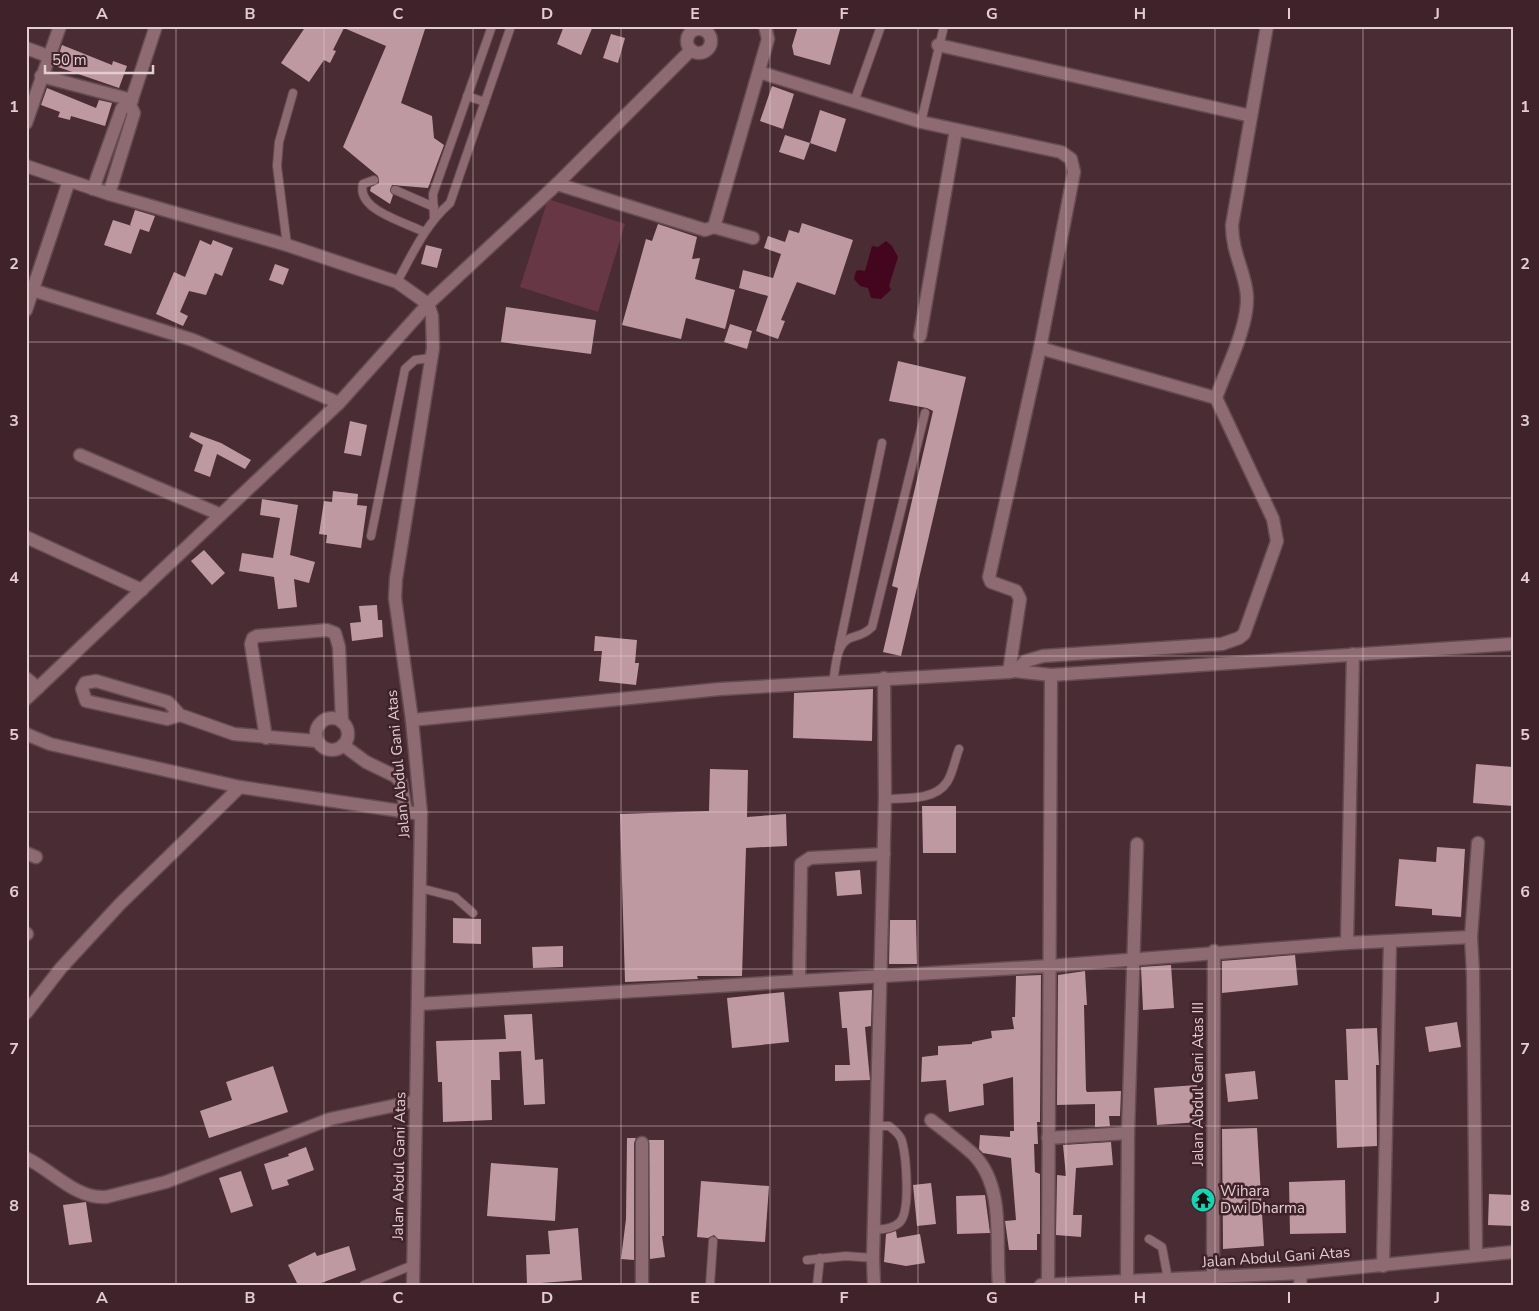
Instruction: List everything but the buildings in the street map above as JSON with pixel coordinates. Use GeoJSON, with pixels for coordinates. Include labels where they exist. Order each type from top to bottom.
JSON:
{"type":"FeatureCollection","features":[{"type":"Feature","properties":{"kind":"street"},"geometry":{"type":"LineString","coordinates":[[26,123],[60,26]]}},
{"type":"Feature","properties":{"kind":"street"},"geometry":{"type":"LineString","coordinates":[[109,194],[134,113],[131,103],[156,26]]}},
{"type":"Feature","properties":{"kind":"street"},"geometry":{"type":"LineString","coordinates":[[714,227],[768,38],[766,26]]}},
{"type":"Feature","properties":{"kind":"street"},"geometry":{"type":"LineString","coordinates":[[1012,671],[1026,661],[1043,656],[1222,644],[1239,638],[1244,634],[1275,547],[1276,533],[1273,519],[1216,398],[1242,326],[1246,309],[1247,297],[1234,249],[1232,225],[1267,26]]}},
{"type":"Feature","properties":{"kind":"street"},"geometry":{"type":"LineString","coordinates":[[702,28],[710,42],[707,49],[700,53],[691,50],[688,46],[688,38],[702,28]]}},
{"type":"Feature","properties":{"kind":"street"},"geometry":{"type":"LineString","coordinates":[[938,45],[1251,116]]}},
{"type":"Feature","properties":{"kind":"street"},"geometry":{"type":"LineString","coordinates":[[26,48],[48,56]]}},
{"type":"Feature","properties":{"kind":"street"},"geometry":{"type":"LineString","coordinates":[[26,699],[142,590],[219,514],[339,403],[428,304],[557,184],[691,50]]}},
{"type":"Feature","properties":{"kind":"street"},"geometry":{"type":"LineString","coordinates":[[759,72],[921,122],[1061,152],[1072,162],[1074,172],[1040,348],[989,577],[991,582],[1016,591],[1020,599],[1012,671]]}},
{"type":"Feature","properties":{"kind":"street"},"geometry":{"type":"LineString","coordinates":[[41,76],[131,103]]}},
{"type":"Feature","properties":{"kind":"street"},"geometry":{"type":"LineString","coordinates":[[93,189],[122,108],[131,103]]}},
{"type":"Feature","properties":{"kind":"street"},"geometry":{"type":"LineString","coordinates":[[920,336],[956,130]]}},
{"type":"Feature","properties":{"kind":"street"},"geometry":{"type":"LineString","coordinates":[[26,166],[109,194],[287,245],[397,282],[428,304]]}},
{"type":"Feature","properties":{"kind":"street"},"geometry":{"type":"LineString","coordinates":[[26,310],[30,289],[69,181]]}},
{"type":"Feature","properties":{"kind":"street"},"geometry":{"type":"LineString","coordinates":[[557,184],[705,230],[714,227],[753,238]]}},
{"type":"Feature","properties":{"kind":"street"},"geometry":{"type":"LineString","coordinates":[[30,289],[193,340],[339,403]]}},
{"type":"Feature","properties":{"kind":"street","name":"Jalan Abdul Gani Atas"},"geometry":{"type":"LineString","coordinates":[[413,1285],[421,814],[412,720],[397,614],[396,579],[431,358],[432,316],[428,304]]}},
{"type":"Feature","properties":{"kind":"street"},"geometry":{"type":"LineString","coordinates":[[1040,348],[1216,398]]}},
{"type":"Feature","properties":{"kind":"street"},"geometry":{"type":"LineString","coordinates":[[80,455],[219,514]]}},
{"type":"Feature","properties":{"kind":"street"},"geometry":{"type":"LineString","coordinates":[[26,537],[142,590]]}},
{"type":"Feature","properties":{"kind":"street"},"geometry":{"type":"LineString","coordinates":[[180,715],[167,719],[86,701],[82,689],[85,683],[96,681],[168,702],[180,715],[234,734],[266,738],[317,741],[327,749],[339,749],[343,745],[347,733],[342,722],[339,648],[335,634],[327,630],[257,636],[253,638],[251,644],[266,738]]}},
{"type":"Feature","properties":{"kind":"street"},"geometry":{"type":"LineString","coordinates":[[412,720],[720,690],[884,678],[1012,671],[1051,675],[1513,644]]}},
{"type":"Feature","properties":{"kind":"street"},"geometry":{"type":"LineString","coordinates":[[1347,943],[1353,654]]}},
{"type":"Feature","properties":{"kind":"street"},"geometry":{"type":"LineString","coordinates":[[1048,1284],[1051,675]]}},
{"type":"Feature","properties":{"kind":"street"},"geometry":{"type":"LineString","coordinates":[[26,678],[38,688]]}},
{"type":"Feature","properties":{"kind":"street"},"geometry":{"type":"LineString","coordinates":[[874,1285],[873,1258],[885,799],[884,678]]}},
{"type":"Feature","properties":{"kind":"street"},"geometry":{"type":"LineString","coordinates":[[317,741],[317,729],[325,720],[330,718],[342,722]]}},
{"type":"Feature","properties":{"kind":"street"},"geometry":{"type":"LineString","coordinates":[[26,734],[50,744],[240,787],[421,814]]}},
{"type":"Feature","properties":{"kind":"street"},"geometry":{"type":"LineString","coordinates":[[343,745],[366,762],[395,776],[401,782],[406,812]]}},
{"type":"Feature","properties":{"kind":"street"},"geometry":{"type":"LineString","coordinates":[[26,1013],[61,968],[120,904],[240,787]]}},
{"type":"Feature","properties":{"kind":"street"},"geometry":{"type":"LineString","coordinates":[[1127,1282],[1128,1134],[1137,844]]}},
{"type":"Feature","properties":{"kind":"street"},"geometry":{"type":"LineString","coordinates":[[1476,1255],[1474,973],[1471,937],[1478,844]]}},
{"type":"Feature","properties":{"kind":"street"},"geometry":{"type":"LineString","coordinates":[[799,980],[801,864],[810,858],[884,854]]}},
{"type":"Feature","properties":{"kind":"street"},"geometry":{"type":"LineString","coordinates":[[419,1004],[1049,966],[1214,951],[1471,937]]}},
{"type":"Feature","properties":{"kind":"street"},"geometry":{"type":"LineString","coordinates":[[1384,1266],[1390,942]]}},
{"type":"Feature","properties":{"kind":"street","name":"Jalan Abdul Gani Atas III"},"geometry":{"type":"LineString","coordinates":[[1213,1277],[1214,951]]}},
{"type":"Feature","properties":{"kind":"street"},"geometry":{"type":"LineString","coordinates":[[26,1158],[82,1192],[97,1198],[106,1197],[166,1182],[330,1119],[416,1101]]}},
{"type":"Feature","properties":{"kind":"street"},"geometry":{"type":"LineString","coordinates":[[931,1120],[974,1155],[986,1171],[992,1185],[997,1224],[1000,1285]]}},
{"type":"Feature","properties":{"kind":"street"},"geometry":{"type":"LineString","coordinates":[[1048,1138],[1128,1134]]}},
{"type":"Feature","properties":{"kind":"street"},"geometry":{"type":"LineString","coordinates":[[642,1143],[642,1285]]}},
{"type":"Feature","properties":{"kind":"street","name":"Jalan Abdul Gani Atas"},"geometry":{"type":"LineString","coordinates":[[1041,1285],[1168,1279],[1195,1281],[1213,1277],[1301,1279],[1384,1266],[1513,1252]]}},
{"type":"Feature","properties":{"kind":"lane"},"geometry":{"type":"LineString","coordinates":[[434,218],[433,194],[492,26]]}},
{"type":"Feature","properties":{"kind":"lane"},"geometry":{"type":"LineString","coordinates":[[397,282],[424,232],[434,218],[450,203],[511,26]]}},
{"type":"Feature","properties":{"kind":"lane"},"geometry":{"type":"LineString","coordinates":[[854,102],[881,26]]}},
{"type":"Feature","properties":{"kind":"lane"},"geometry":{"type":"LineString","coordinates":[[921,122],[944,26]]}},
{"type":"Feature","properties":{"kind":"lane"},"geometry":{"type":"LineString","coordinates":[[287,245],[277,166],[280,142],[293,93]]}},
{"type":"Feature","properties":{"kind":"lane"},"geometry":{"type":"LineString","coordinates":[[467,96],[485,102]]}},
{"type":"Feature","properties":{"kind":"lane"},"geometry":{"type":"LineString","coordinates":[[374,180],[363,184],[360,192],[364,201],[373,209],[424,232]]}},
{"type":"Feature","properties":{"kind":"lane"},"geometry":{"type":"LineString","coordinates":[[395,190],[434,207]]}},
{"type":"Feature","properties":{"kind":"lane"},"geometry":{"type":"LineString","coordinates":[[371,536],[406,369],[415,360],[431,358]]}},
{"type":"Feature","properties":{"kind":"lane"},"geometry":{"type":"LineString","coordinates":[[838,652],[846,641],[862,635],[872,627],[925,412]]}},
{"type":"Feature","properties":{"kind":"lane"},"geometry":{"type":"LineString","coordinates":[[833,682],[882,443]]}},
{"type":"Feature","properties":{"kind":"lane"},"geometry":{"type":"LineString","coordinates":[[885,799],[916,797],[939,791],[948,782],[959,749]]}},
{"type":"Feature","properties":{"kind":"lane"},"geometry":{"type":"LineString","coordinates":[[420,888],[455,897],[473,913]]}},
{"type":"Feature","properties":{"kind":"lane"},"geometry":{"type":"LineString","coordinates":[[874,1230],[889,1228],[899,1222],[905,1214],[906,1200],[901,1139],[889,1126],[876,1126]]}},
{"type":"Feature","properties":{"kind":"lane"},"geometry":{"type":"LineString","coordinates":[[1150,1239],[1162,1247],[1168,1279]]}},
{"type":"Feature","properties":{"kind":"lane"},"geometry":{"type":"LineString","coordinates":[[710,1285],[713,1241]]}},
{"type":"Feature","properties":{"kind":"lane"},"geometry":{"type":"LineString","coordinates":[[807,1260],[846,1256],[873,1258]]}},
{"type":"Feature","properties":{"kind":"lane"},"geometry":{"type":"LineString","coordinates":[[817,1285],[820,1258]]}},
{"type":"Feature","properties":{"kind":"lane"},"geometry":{"type":"LineString","coordinates":[[364,1285],[413,1265]]}},
{"type":"Feature","properties":{"kind":"shaded area"},"geometry":{"type":"Polygon","coordinates":[[[548,199],[625,224],[598,312],[520,287],[548,199]]]}},
{"type":"Feature","properties":{"kind":"shaded area"},"geometry":{"type":"Polygon","coordinates":[[[886,241],[892,246],[898,257],[889,286],[891,290],[881,299],[871,298],[868,288],[860,286],[854,279],[856,271],[865,271],[872,246],[878,247],[886,241]]]}},
{"type":"Feature","properties":{"kind":"place","name":"Wihara Dwi Dharma"},"geometry":{"type":"Point","coordinates":[1203,1200]}}]}
